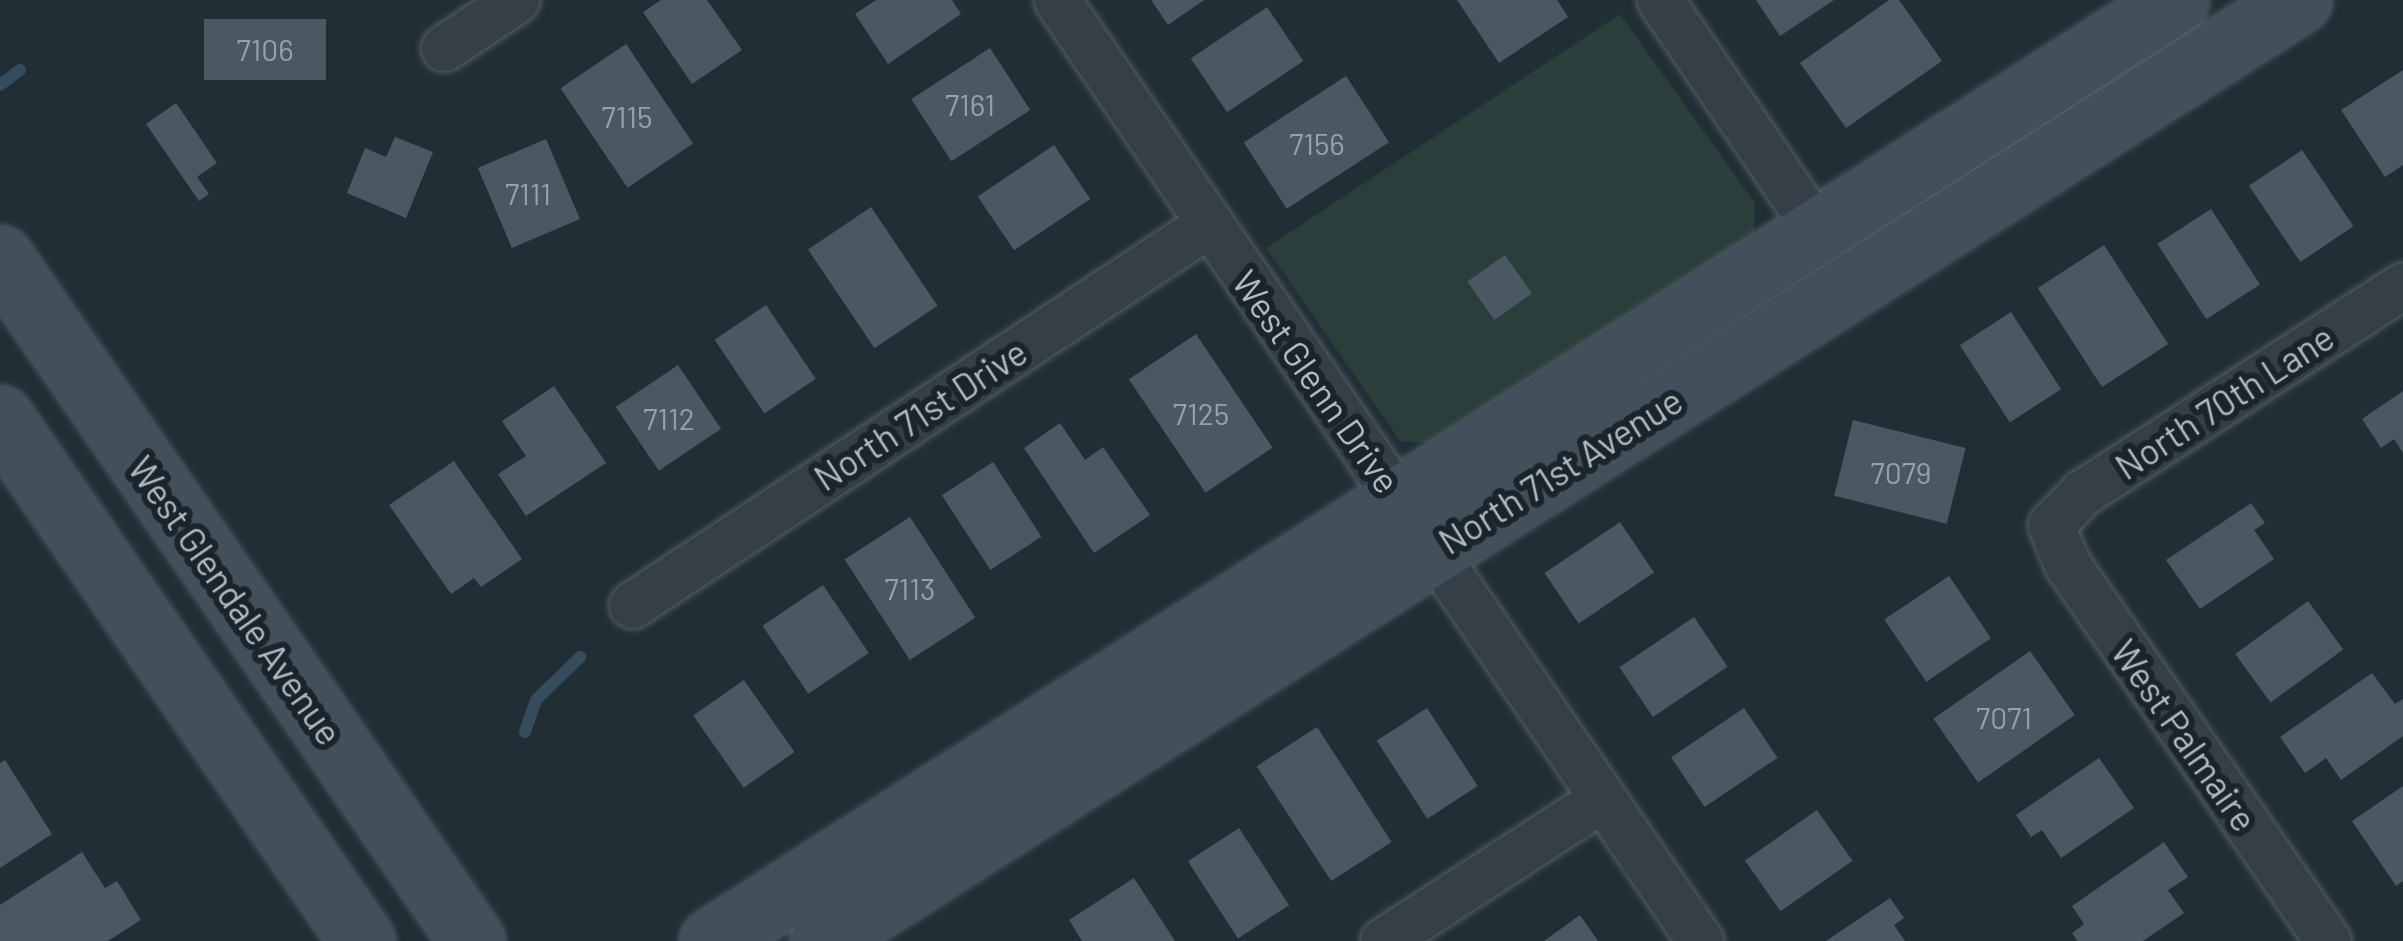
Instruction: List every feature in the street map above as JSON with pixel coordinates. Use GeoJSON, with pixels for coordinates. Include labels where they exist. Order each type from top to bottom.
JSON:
{"type":"FeatureCollection","features":[{"type":"Feature","properties":{"kind":"street"},"geometry":{"type":"LineString","coordinates":[[444,48],[516,0]]}},
{"type":"Feature","properties":{"kind":"street","name":"West Glenn Drive"},"geometry":{"type":"LineString","coordinates":[[1057,0],[1700,941]]}},
{"type":"Feature","properties":{"kind":"street"},"geometry":{"type":"LineString","coordinates":[[1660,0],[1816,229]]}},
{"type":"Feature","properties":{"kind":"street","name":"North 71st Avenue"},"geometry":{"type":"LineString","coordinates":[[822,941],[1417,525],[1816,229],[2176,0]]}},
{"type":"Feature","properties":{"kind":"street","name":"North 71st Avenue"},"geometry":{"type":"LineString","coordinates":[[712,941],[2299,0]]}},
{"type":"Feature","properties":{"kind":"street","name":"North 71st Drive"},"geometry":{"type":"LineString","coordinates":[[632,604],[1209,224]]}},
{"type":"Feature","properties":{"kind":"street","name":"West Glendale Avenue"},"geometry":{"type":"LineString","coordinates":[[0,258],[472,941]]}},
{"type":"Feature","properties":{"kind":"street","name":"North 70th Lane"},"geometry":{"type":"LineString","coordinates":[[2051,525],[2082,493],[2403,286]]}},
{"type":"Feature","properties":{"kind":"street"},"geometry":{"type":"LineString","coordinates":[[0,418],[362,941]]}},
{"type":"Feature","properties":{"kind":"street","name":"West Palmaire"},"geometry":{"type":"LineString","coordinates":[[2051,525],[2067,564],[2328,941]]}},
{"type":"Feature","properties":{"kind":"street"},"geometry":{"type":"LineString","coordinates":[[1383,941],[1603,798]]}},
{"type":"Feature","properties":{"kind":"green space"},"geometry":{"type":"Polygon","coordinates":[[[1620,14],[1755,203],[1754,236],[1434,444],[1400,441],[1266,248],[1620,14]]]}},
{"type":"Feature","properties":{"kind":"building"},"geometry":{"type":"Polygon","coordinates":[[[661,0],[707,0],[742,50],[692,84],[643,12],[661,0]]]}},
{"type":"Feature","properties":{"kind":"building"},"geometry":{"type":"Polygon","coordinates":[[[876,0],[952,0],[961,14],[888,64],[855,14],[876,0]]]}},
{"type":"Feature","properties":{"kind":"building"},"geometry":{"type":"Polygon","coordinates":[[[1151,0],[1204,0],[1168,25],[1151,0]]]}},
{"type":"Feature","properties":{"kind":"building"},"geometry":{"type":"Polygon","coordinates":[[[1457,0],[1557,0],[1568,17],[1499,63],[1457,0]]]}},
{"type":"Feature","properties":{"kind":"building"},"geometry":{"type":"Polygon","coordinates":[[[1756,0],[1834,0],[1780,36],[1756,0]]]}},
{"type":"Feature","properties":{"kind":"building"},"geometry":{"type":"Polygon","coordinates":[[[1889,0],[1899,0],[1942,61],[1846,128],[1800,63],[1889,0]]]}},
{"type":"Feature","properties":{"kind":"building"},"geometry":{"type":"Polygon","coordinates":[[[1267,7],[1303,61],[1227,112],[1191,58],[1267,7]]]}},
{"type":"Feature","properties":{"kind":"building"},"geometry":{"type":"Polygon","coordinates":[[[204,19],[326,19],[326,80],[204,80],[204,19]]]}},
{"type":"Feature","properties":{"kind":"building"},"geometry":{"type":"Polygon","coordinates":[[[626,44],[693,143],[628,188],[561,88],[626,44]]]}},
{"type":"Feature","properties":{"kind":"building"},"geometry":{"type":"Polygon","coordinates":[[[990,48],[1030,110],[951,161],[911,99],[990,48]]]}},
{"type":"Feature","properties":{"kind":"building"},"geometry":{"type":"Polygon","coordinates":[[[2403,70],[2403,165],[2385,177],[2341,110],[2403,70]]]}},
{"type":"Feature","properties":{"kind":"building"},"geometry":{"type":"Polygon","coordinates":[[[1346,76],[1389,142],[1287,209],[1244,142],[1346,76]]]}},
{"type":"Feature","properties":{"kind":"building"},"geometry":{"type":"Polygon","coordinates":[[[176,103],[217,163],[197,177],[209,194],[199,201],[146,124],[176,103]]]}},
{"type":"Feature","properties":{"kind":"building"},"geometry":{"type":"Polygon","coordinates":[[[395,137],[433,152],[406,218],[347,193],[365,148],[386,157],[395,137]]]}},
{"type":"Feature","properties":{"kind":"building"},"geometry":{"type":"Polygon","coordinates":[[[546,139],[580,219],[512,248],[478,168],[546,139]]]}},
{"type":"Feature","properties":{"kind":"building"},"geometry":{"type":"Polygon","coordinates":[[[1054,145],[1090,199],[1014,250],[978,196],[1054,145]]]}},
{"type":"Feature","properties":{"kind":"building"},"geometry":{"type":"Polygon","coordinates":[[[2302,150],[2353,226],[2300,262],[2249,186],[2302,150]]]}},
{"type":"Feature","properties":{"kind":"building"},"geometry":{"type":"Polygon","coordinates":[[[871,207],[938,306],[875,348],[808,249],[871,207]]]}},
{"type":"Feature","properties":{"kind":"building"},"geometry":{"type":"Polygon","coordinates":[[[2211,209],[2260,284],[2206,319],[2157,244],[2211,209]]]}},
{"type":"Feature","properties":{"kind":"building"},"geometry":{"type":"Polygon","coordinates":[[[2104,245],[2168,344],[2102,387],[2038,288],[2104,245]]]}},
{"type":"Feature","properties":{"kind":"building"},"geometry":{"type":"Polygon","coordinates":[[[1505,255],[1532,294],[1494,320],[1467,281],[1505,255]]]}},
{"type":"Feature","properties":{"kind":"building"},"geometry":{"type":"Polygon","coordinates":[[[766,305],[816,379],[764,413],[715,340],[766,305]]]}},
{"type":"Feature","properties":{"kind":"building"},"geometry":{"type":"Polygon","coordinates":[[[2011,312],[2061,389],[2010,422],[1960,345],[2011,312]]]}},
{"type":"Feature","properties":{"kind":"building"},"geometry":{"type":"Polygon","coordinates":[[[1196,334],[1273,448],[1205,493],[1129,379],[1196,334]]]}},
{"type":"Feature","properties":{"kind":"building"},"geometry":{"type":"Polygon","coordinates":[[[678,365],[721,429],[659,471],[616,407],[678,365]]]}},
{"type":"Feature","properties":{"kind":"building"},"geometry":{"type":"Polygon","coordinates":[[[554,386],[606,463],[526,516],[498,474],[526,456],[502,421],[554,386]]]}},
{"type":"Feature","properties":{"kind":"building"},"geometry":{"type":"Polygon","coordinates":[[[2403,391],[2403,453],[2394,439],[2381,448],[2362,419],[2403,391]]]}},
{"type":"Feature","properties":{"kind":"building"},"geometry":{"type":"Polygon","coordinates":[[[1853,420],[1966,448],[1947,524],[1834,496],[1853,420]]]}},
{"type":"Feature","properties":{"kind":"building"},"geometry":{"type":"Polygon","coordinates":[[[1060,423],[1085,460],[1103,447],[1150,515],[1094,553],[1024,448],[1060,423]]]}},
{"type":"Feature","properties":{"kind":"building"},"geometry":{"type":"Polygon","coordinates":[[[454,461],[522,559],[481,587],[474,578],[451,594],[389,505],[454,461]]]}},
{"type":"Feature","properties":{"kind":"building"},"geometry":{"type":"Polygon","coordinates":[[[993,462],[1041,537],[990,570],[942,495],[993,462]]]}},
{"type":"Feature","properties":{"kind":"building"},"geometry":{"type":"Polygon","coordinates":[[[2251,503],[2265,523],[2254,530],[2274,559],[2200,609],[2166,560],[2251,503]]]}},
{"type":"Feature","properties":{"kind":"building"},"geometry":{"type":"Polygon","coordinates":[[[910,517],[975,618],[910,660],[845,559],[910,517]]]}},
{"type":"Feature","properties":{"kind":"building"},"geometry":{"type":"Polygon","coordinates":[[[1620,522],[1654,573],[1579,623],[1545,573],[1620,522]]]}},
{"type":"Feature","properties":{"kind":"building"},"geometry":{"type":"Polygon","coordinates":[[[1949,576],[1991,638],[1926,682],[1884,620],[1949,576]]]}},
{"type":"Feature","properties":{"kind":"building"},"geometry":{"type":"Polygon","coordinates":[[[823,585],[869,653],[808,694],[762,626],[823,585]]]}},
{"type":"Feature","properties":{"kind":"building"},"geometry":{"type":"Polygon","coordinates":[[[2308,601],[2343,650],[2270,702],[2235,654],[2308,601]]]}},
{"type":"Feature","properties":{"kind":"building"},"geometry":{"type":"Polygon","coordinates":[[[1694,617],[1728,667],[1653,717],[1619,667],[1694,617]]]}},
{"type":"Feature","properties":{"kind":"building"},"geometry":{"type":"Polygon","coordinates":[[[2030,651],[2075,715],[1978,783],[1933,719],[2030,651]]]}},
{"type":"Feature","properties":{"kind":"building"},"geometry":{"type":"Polygon","coordinates":[[[2372,673],[2395,704],[2403,699],[2403,736],[2341,780],[2326,758],[2305,773],[2280,737],[2372,673]]]}},
{"type":"Feature","properties":{"kind":"building"},"geometry":{"type":"Polygon","coordinates":[[[744,680],[794,752],[744,788],[693,716],[744,680]]]}},
{"type":"Feature","properties":{"kind":"building"},"geometry":{"type":"Polygon","coordinates":[[[1427,708],[1478,786],[1427,819],[1377,741],[1427,708]]]}},
{"type":"Feature","properties":{"kind":"building"},"geometry":{"type":"Polygon","coordinates":[[[1744,708],[1778,758],[1705,807],[1671,757],[1744,708]]]}},
{"type":"Feature","properties":{"kind":"building"},"geometry":{"type":"Polygon","coordinates":[[[1317,727],[1392,842],[1331,881],[1257,766],[1317,727]]]}},
{"type":"Feature","properties":{"kind":"building"},"geometry":{"type":"Polygon","coordinates":[[[2099,758],[2134,808],[2061,858],[2042,830],[2031,837],[2016,815],[2099,758]]]}},
{"type":"Feature","properties":{"kind":"building"},"geometry":{"type":"Polygon","coordinates":[[[5,760],[52,834],[0,868],[0,763],[5,760]]]}},
{"type":"Feature","properties":{"kind":"building"},"geometry":{"type":"Polygon","coordinates":[[[2403,786],[2403,881],[2396,886],[2352,821],[2403,786]]]}},
{"type":"Feature","properties":{"kind":"building"},"geometry":{"type":"Polygon","coordinates":[[[1817,810],[1853,861],[1780,911],[1745,860],[1817,810]]]}},
{"type":"Feature","properties":{"kind":"building"},"geometry":{"type":"Polygon","coordinates":[[[1239,828],[1289,905],[1238,938],[1188,861],[1239,828]]]}},
{"type":"Feature","properties":{"kind":"building"},"geometry":{"type":"Polygon","coordinates":[[[2164,842],[2188,877],[2168,890],[2184,913],[2143,941],[2077,941],[2072,933],[2084,924],[2072,906],[2164,842]]]}},
{"type":"Feature","properties":{"kind":"building"},"geometry":{"type":"Polygon","coordinates":[[[82,852],[105,888],[117,881],[141,920],[108,941],[0,941],[0,905],[82,852]]]}},
{"type":"Feature","properties":{"kind":"building"},"geometry":{"type":"Polygon","coordinates":[[[1134,878],[1175,941],[1082,941],[1069,920],[1134,878]]]}},
{"type":"Feature","properties":{"kind":"building"},"geometry":{"type":"Polygon","coordinates":[[[1890,898],[1904,918],[1894,925],[1905,941],[1826,941],[1890,898]]]}},
{"type":"Feature","properties":{"kind":"building"},"geometry":{"type":"Polygon","coordinates":[[[1580,915],[1598,941],[1544,941],[1580,915]]]}},
{"type":"Feature","properties":{"kind":"waterway"},"geometry":{"type":"LineString","coordinates":[[0,85],[20,70]]}},
{"type":"Feature","properties":{"kind":"waterway"},"geometry":{"type":"LineString","coordinates":[[525,732],[536,700],[580,657]]}}]}
